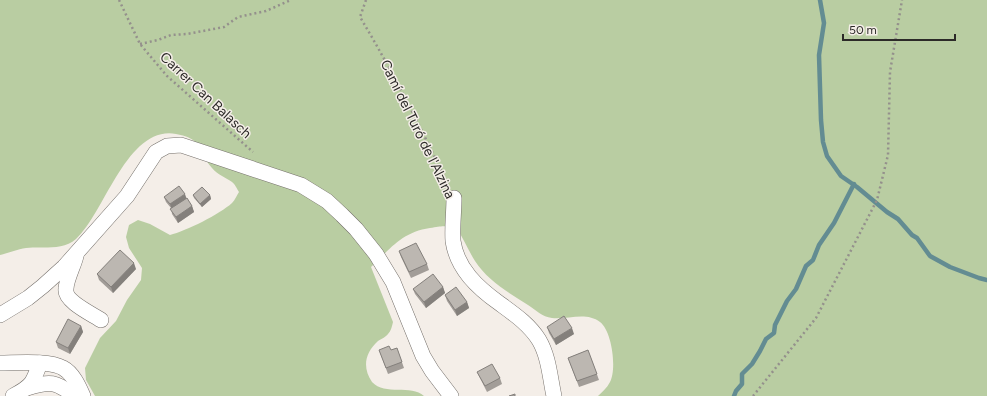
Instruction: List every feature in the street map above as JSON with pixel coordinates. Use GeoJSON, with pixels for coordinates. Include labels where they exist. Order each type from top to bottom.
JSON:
{"type":"FeatureCollection","features":[{"type":"Feature","properties":{"kind":"street"},"geometry":{"type":"LineString","coordinates":[[0,315],[28,298],[44,286],[78,251],[127,196],[156,152],[167,146],[182,144],[301,185],[327,201],[342,215],[356,229],[376,254],[392,282],[423,356],[432,371],[452,396]]}},
{"type":"Feature","properties":{"kind":"street","name":"Camí del Turó de l'Alzina"},"geometry":{"type":"LineString","coordinates":[[454,198],[454,241],[466,274],[477,286],[517,315],[539,340],[545,354],[554,396]]}},
{"type":"Feature","properties":{"kind":"street"},"geometry":{"type":"LineString","coordinates":[[78,251],[65,289],[66,294],[72,301],[101,320]]}},
{"type":"Feature","properties":{"kind":"street"},"geometry":{"type":"LineString","coordinates":[[0,363],[40,363],[64,368],[74,378],[83,396]]}},
{"type":"Feature","properties":{"kind":"street"},"geometry":{"type":"LineString","coordinates":[[27,388],[35,376],[40,363]]}},
{"type":"Feature","properties":{"kind":"street"},"geometry":{"type":"LineString","coordinates":[[13,396],[27,388],[44,383],[54,383],[75,396]]}},
{"type":"Feature","properties":{"kind":"path","name":"Carrer Can Balasch"},"geometry":{"type":"LineString","coordinates":[[120,0],[140,44],[167,76],[257,156]]}},
{"type":"Feature","properties":{"kind":"path"},"geometry":{"type":"LineString","coordinates":[[140,44],[171,35],[187,34],[224,27],[238,17],[266,11],[291,0]]}},
{"type":"Feature","properties":{"kind":"path","name":"Camí del Turó de l'Alzina"},"geometry":{"type":"LineString","coordinates":[[366,0],[360,18],[410,106],[454,198]]}},
{"type":"Feature","properties":{"kind":"path"},"geometry":{"type":"LineString","coordinates":[[753,396],[816,318],[877,200],[888,155],[890,72],[902,0]]}},
{"type":"Feature","properties":{"kind":"green space"},"geometry":{"type":"Polygon","coordinates":[[[0,0],[987,0],[987,396],[598,396],[610,382],[613,368],[612,350],[608,333],[600,322],[583,316],[558,318],[542,315],[492,280],[475,261],[457,229],[444,226],[420,230],[404,237],[371,267],[393,322],[389,333],[378,341],[370,350],[366,360],[369,376],[372,382],[377,386],[412,391],[424,396],[95,396],[86,380],[85,368],[100,338],[116,321],[127,300],[141,280],[142,268],[129,248],[126,237],[129,225],[138,220],[150,224],[170,235],[177,233],[220,212],[232,203],[239,192],[233,183],[212,168],[193,140],[176,134],[159,135],[144,143],[130,156],[118,173],[87,227],[71,243],[59,247],[26,248],[0,255],[0,0]]]}},
{"type":"Feature","properties":{"kind":"building"},"geometry":{"type":"Polygon","coordinates":[[[179,186],[185,194],[170,204],[164,197],[179,186]]]}},
{"type":"Feature","properties":{"kind":"building"},"geometry":{"type":"Polygon","coordinates":[[[202,187],[210,195],[200,204],[193,195],[202,187]]]}},
{"type":"Feature","properties":{"kind":"building"},"geometry":{"type":"Polygon","coordinates":[[[187,198],[192,206],[176,217],[170,209],[187,198]]]}},
{"type":"Feature","properties":{"kind":"building"},"geometry":{"type":"Polygon","coordinates":[[[416,243],[427,264],[409,272],[399,251],[416,243]]]}},
{"type":"Feature","properties":{"kind":"building"},"geometry":{"type":"Polygon","coordinates":[[[120,250],[134,263],[111,287],[97,274],[120,250]]]}},
{"type":"Feature","properties":{"kind":"building"},"geometry":{"type":"Polygon","coordinates":[[[433,274],[443,287],[424,302],[413,289],[433,274]]]}},
{"type":"Feature","properties":{"kind":"building"},"geometry":{"type":"Polygon","coordinates":[[[456,287],[467,302],[455,310],[445,295],[456,287]]]}},
{"type":"Feature","properties":{"kind":"building"},"geometry":{"type":"Polygon","coordinates":[[[564,316],[572,328],[554,339],[547,327],[564,316]]]}},
{"type":"Feature","properties":{"kind":"building"},"geometry":{"type":"Polygon","coordinates":[[[68,319],[81,326],[68,348],[56,342],[68,319]]]}},
{"type":"Feature","properties":{"kind":"building"},"geometry":{"type":"Polygon","coordinates":[[[389,346],[391,350],[397,348],[402,362],[386,368],[379,350],[389,346]]]}},
{"type":"Feature","properties":{"kind":"building"},"geometry":{"type":"Polygon","coordinates":[[[588,350],[597,374],[577,381],[568,358],[588,350]]]}},
{"type":"Feature","properties":{"kind":"building"},"geometry":{"type":"Polygon","coordinates":[[[492,364],[500,378],[485,386],[477,372],[492,364]]]}},
{"type":"Feature","properties":{"kind":"waterway"},"geometry":{"type":"LineString","coordinates":[[820,0],[824,23],[819,55],[821,120],[823,142],[827,156],[841,176],[898,219],[912,235],[917,238],[930,256],[950,267],[987,280]]}},
{"type":"Feature","properties":{"kind":"waterway"},"geometry":{"type":"LineString","coordinates":[[734,396],[742,384],[742,374],[752,364],[766,339],[774,333],[775,325],[787,301],[796,289],[806,266],[813,260],[819,245],[834,223],[854,184]]}}]}
